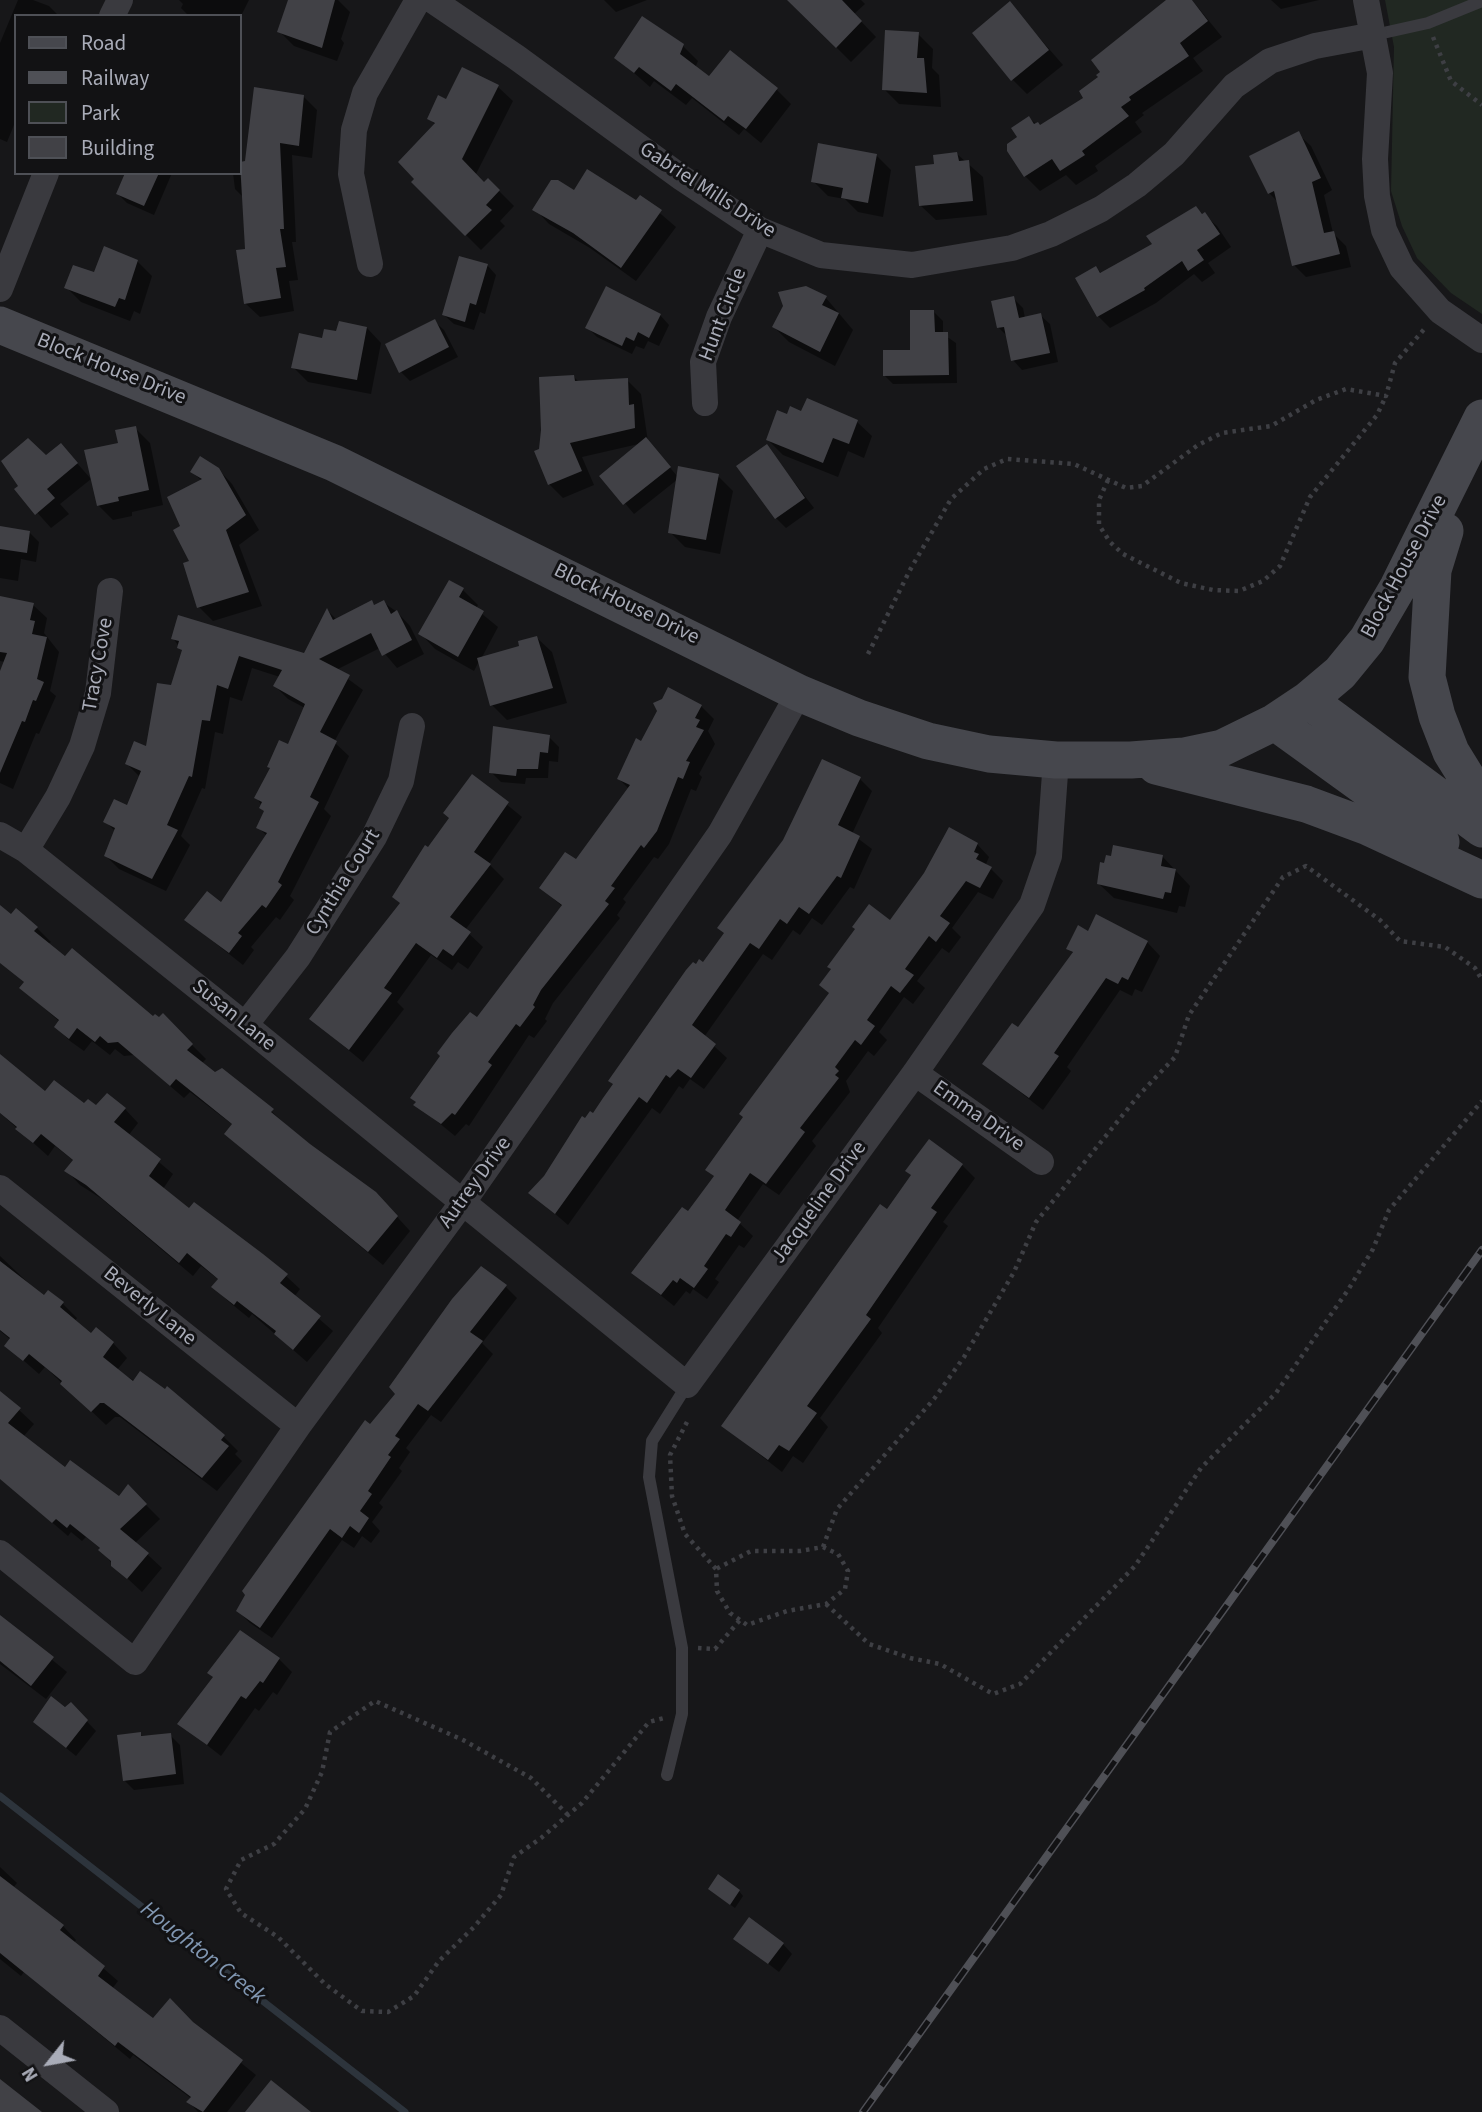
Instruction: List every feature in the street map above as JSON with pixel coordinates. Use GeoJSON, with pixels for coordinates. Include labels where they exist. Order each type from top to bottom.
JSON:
{"type":"FeatureCollection","features":[{"type":"Feature","properties":{"kind":"street"},"geometry":{"type":"LineString","coordinates":[[370,264],[351,174],[354,130],[365,93],[418,0]]}},
{"type":"Feature","properties":{"kind":"street","name":"Gabriel Mills Drive"},"geometry":{"type":"LineString","coordinates":[[432,0],[516,57],[682,178],[760,230],[821,255],[912,265],[1012,248],[1101,209],[1137,185],[1174,154],[1234,86],[1270,61],[1315,46],[1374,35]]}},
{"type":"Feature","properties":{"kind":"street"},"geometry":{"type":"LineString","coordinates":[[1367,0],[1380,73],[1375,159],[1377,196],[1384,230],[1402,268],[1440,311],[1482,340]]}},
{"type":"Feature","properties":{"kind":"street"},"geometry":{"type":"LineString","coordinates":[[0,289],[45,175]]}},
{"type":"Feature","properties":{"kind":"street","name":"Hunt Circle"},"geometry":{"type":"LineString","coordinates":[[705,403],[703,362],[719,317],[760,230]]}},
{"type":"Feature","properties":{"kind":"street","name":"Block House Drive"},"geometry":{"type":"LineString","coordinates":[[0,325],[334,463],[799,693],[859,718],[928,741],[989,754],[1056,760],[1131,760],[1184,756],[1222,748],[1275,722],[1308,700],[1340,673],[1367,640],[1410,565],[1479,423]]}},
{"type":"Feature","properties":{"kind":"street"},"geometry":{"type":"LineString","coordinates":[[1479,423],[1433,570],[1427,626],[1427,677],[1437,716],[1451,752],[1482,802]]}},
{"type":"Feature","properties":{"kind":"street","name":"Tracy Cove"},"geometry":{"type":"LineString","coordinates":[[26,850],[58,797],[82,746],[98,693],[110,591]]}},
{"type":"Feature","properties":{"kind":"street","name":"Autrey Drive"},"geometry":{"type":"LineString","coordinates":[[0,1553],[135,1662],[298,1426],[463,1202],[720,834],[799,693]]}},
{"type":"Feature","properties":{"kind":"street"},"geometry":{"type":"LineString","coordinates":[[1308,700],[1482,829]]}},
{"type":"Feature","properties":{"kind":"street"},"geometry":{"type":"LineString","coordinates":[[1275,722],[1482,871]]}},
{"type":"Feature","properties":{"kind":"street","name":"Cynthia Court"},"geometry":{"type":"LineString","coordinates":[[245,1026],[298,957],[374,837],[401,781],[412,726]]}},
{"type":"Feature","properties":{"kind":"street","name":"Jacqueline Drive"},"geometry":{"type":"LineString","coordinates":[[687,1385],[915,1073],[1032,905],[1049,856],[1056,760]]}},
{"type":"Feature","properties":{"kind":"street"},"geometry":{"type":"LineString","coordinates":[[1131,760],[1306,804],[1391,836],[1482,880]]}},
{"type":"Feature","properties":{"kind":"street","name":"Susan Lane"},"geometry":{"type":"LineString","coordinates":[[0,835],[26,850],[463,1202]]}},
{"type":"Feature","properties":{"kind":"street","name":"Emma Drive"},"geometry":{"type":"LineString","coordinates":[[915,1073],[1041,1162]]}},
{"type":"Feature","properties":{"kind":"street","name":"Beverly Lane"},"geometry":{"type":"LineString","coordinates":[[0,1188],[298,1426]]}},
{"type":"Feature","properties":{"kind":"street"},"geometry":{"type":"LineString","coordinates":[[463,1202],[687,1385]]}},
{"type":"Feature","properties":{"kind":"street"},"geometry":{"type":"LineString","coordinates":[[0,2028],[106,2112]]}},
{"type":"Feature","properties":{"kind":"lane"},"geometry":{"type":"LineString","coordinates":[[1374,35],[1428,23],[1482,1]]}},
{"type":"Feature","properties":{"kind":"lane"},"geometry":{"type":"LineString","coordinates":[[667,1775],[682,1714],[682,1648],[649,1477],[652,1441],[687,1385]]}},
{"type":"Feature","properties":{"kind":"path"},"geometry":{"type":"LineString","coordinates":[[1433,37],[1451,81],[1482,105]]}},
{"type":"Feature","properties":{"kind":"path"},"geometry":{"type":"LineString","coordinates":[[1108,480],[1099,500],[1099,525],[1110,542],[1123,554],[1181,583],[1213,590],[1239,591],[1263,581],[1280,566],[1310,497],[1377,415],[1386,396],[1395,363],[1440,311]]}},
{"type":"Feature","properties":{"kind":"path"},"geometry":{"type":"LineString","coordinates":[[868,654],[910,570],[951,499],[984,469],[1007,459],[1074,464],[1126,488],[1142,486],[1198,445],[1222,433],[1271,426],[1316,400],[1346,388],[1386,396]]}},
{"type":"Feature","properties":{"kind":"path"},"geometry":{"type":"LineString","coordinates":[[823,1546],[837,1509],[934,1398],[964,1357],[1014,1272],[1036,1222],[1139,1095],[1175,1057],[1189,1015],[1283,877],[1306,866],[1380,920],[1400,941],[1446,947],[1475,968],[1482,980]]}},
{"type":"Feature","properties":{"kind":"path"},"geometry":{"type":"LineString","coordinates":[[826,1604],[869,1644],[910,1658],[940,1664],[993,1694],[1020,1684],[1135,1566],[1200,1468],[1276,1393],[1348,1290],[1373,1249],[1388,1210],[1482,1101]]}},
{"type":"Feature","properties":{"kind":"path"},"geometry":{"type":"LineString","coordinates":[[687,1422],[670,1455],[672,1496],[685,1534],[716,1569],[716,1591],[730,1613],[747,1625],[787,1611],[826,1604],[845,1589],[848,1571],[838,1554],[823,1546],[800,1551],[751,1551],[716,1569]]}},
{"type":"Feature","properties":{"kind":"path"},"geometry":{"type":"LineString","coordinates":[[682,1648],[715,1649],[740,1620]]}},
{"type":"Feature","properties":{"kind":"path"},"geometry":{"type":"LineString","coordinates":[[568,1815],[531,1778],[463,1740],[375,1702],[330,1731],[322,1772],[305,1809],[274,1844],[241,1860],[226,1889],[240,1913],[278,1937],[344,1998],[362,2011],[388,2012],[414,1996],[439,1961],[474,1927],[501,1895],[514,1857],[568,1815],[582,1803],[649,1722],[682,1714]]}},
{"type":"Feature","properties":{"kind":"green space"},"geometry":{"type":"Polygon","coordinates":[[[1385,0],[1482,0],[1482,314],[1451,293],[1417,258],[1402,226],[1391,191],[1394,47],[1385,0]]]}},
{"type":"Feature","properties":{"kind":"building"},"geometry":{"type":"Polygon","coordinates":[[[288,0],[335,0],[322,48],[277,32],[288,0]]]}},
{"type":"Feature","properties":{"kind":"building"},"geometry":{"type":"Polygon","coordinates":[[[787,0],[842,0],[862,21],[836,48],[787,0]]]}},
{"type":"Feature","properties":{"kind":"building"},"geometry":{"type":"Polygon","coordinates":[[[1166,0],[1192,0],[1208,21],[1180,43],[1189,56],[1129,97],[1131,100],[1121,107],[1129,116],[1082,151],[1085,155],[1060,171],[1052,159],[1024,177],[1007,151],[1007,144],[1017,137],[1011,128],[1029,116],[1034,124],[1038,122],[1040,125],[1083,98],[1079,91],[1098,77],[1096,75],[1100,72],[1091,60],[1166,0]]]}},
{"type":"Feature","properties":{"kind":"building"},"geometry":{"type":"Polygon","coordinates":[[[1010,1],[1049,50],[1011,81],[972,33],[1010,1]]]}},
{"type":"Feature","properties":{"kind":"building"},"geometry":{"type":"Polygon","coordinates":[[[642,16],[684,44],[680,54],[709,76],[730,50],[778,88],[746,129],[728,116],[724,121],[676,84],[671,91],[639,67],[634,73],[614,58],[642,16]]]}},
{"type":"Feature","properties":{"kind":"building"},"geometry":{"type":"Polygon","coordinates":[[[885,30],[919,32],[917,58],[924,58],[927,93],[882,90],[885,30]]]}},
{"type":"Feature","properties":{"kind":"building"},"geometry":{"type":"Polygon","coordinates":[[[462,67],[499,85],[462,159],[484,182],[488,178],[500,190],[486,205],[492,210],[465,236],[411,182],[414,179],[398,162],[435,123],[427,119],[438,95],[446,99],[462,67]]]}},
{"type":"Feature","properties":{"kind":"building"},"geometry":{"type":"Polygon","coordinates":[[[254,87],[304,95],[299,146],[280,143],[284,229],[280,229],[286,267],[276,268],[281,298],[244,304],[236,250],[245,249],[241,175],[242,162],[245,161],[254,87]]]}},
{"type":"Feature","properties":{"kind":"building"},"geometry":{"type":"Polygon","coordinates":[[[1299,131],[1321,178],[1312,182],[1324,233],[1334,231],[1340,254],[1292,266],[1274,191],[1268,194],[1249,156],[1299,131]]]}},
{"type":"Feature","properties":{"kind":"building"},"geometry":{"type":"Polygon","coordinates":[[[818,143],[877,154],[868,203],[841,198],[843,188],[811,182],[818,143]]]}},
{"type":"Feature","properties":{"kind":"building"},"geometry":{"type":"Polygon","coordinates":[[[957,152],[959,161],[969,160],[973,201],[919,206],[915,166],[934,164],[933,155],[957,152]]]}},
{"type":"Feature","properties":{"kind":"building"},"geometry":{"type":"Polygon","coordinates":[[[587,169],[636,200],[640,195],[662,210],[621,268],[573,233],[532,210],[551,180],[558,180],[574,190],[587,169]]]}},
{"type":"Feature","properties":{"kind":"building"},"geometry":{"type":"Polygon","coordinates":[[[124,175],[158,175],[144,206],[116,194],[124,175]]]}},
{"type":"Feature","properties":{"kind":"building"},"geometry":{"type":"Polygon","coordinates":[[[1196,206],[1202,214],[1205,212],[1220,234],[1197,250],[1204,260],[1188,271],[1182,261],[1144,288],[1145,290],[1097,317],[1075,278],[1096,266],[1100,273],[1152,244],[1146,236],[1196,206]]]}},
{"type":"Feature","properties":{"kind":"building"},"geometry":{"type":"Polygon","coordinates":[[[104,246],[138,260],[125,300],[119,298],[115,307],[64,288],[73,265],[94,272],[104,246]]]}},
{"type":"Feature","properties":{"kind":"building"},"geometry":{"type":"Polygon","coordinates":[[[459,256],[488,264],[476,305],[470,303],[465,322],[442,315],[459,256]]]}},
{"type":"Feature","properties":{"kind":"building"},"geometry":{"type":"Polygon","coordinates":[[[606,286],[661,314],[649,338],[638,332],[634,341],[626,337],[622,346],[585,328],[606,286]]]}},
{"type":"Feature","properties":{"kind":"building"},"geometry":{"type":"Polygon","coordinates":[[[806,286],[827,296],[822,305],[839,313],[820,352],[772,327],[783,306],[778,292],[806,286]]]}},
{"type":"Feature","properties":{"kind":"building"},"geometry":{"type":"Polygon","coordinates":[[[1014,296],[1019,318],[1041,313],[1050,353],[1011,361],[1004,327],[997,328],[991,301],[1014,296]]]}},
{"type":"Feature","properties":{"kind":"building"},"geometry":{"type":"Polygon","coordinates":[[[910,310],[934,310],[935,332],[948,332],[949,375],[883,376],[883,350],[910,350],[910,310]]]}},
{"type":"Feature","properties":{"kind":"building"},"geometry":{"type":"Polygon","coordinates":[[[435,319],[449,347],[399,373],[385,344],[435,319]]]}},
{"type":"Feature","properties":{"kind":"building"},"geometry":{"type":"Polygon","coordinates":[[[339,321],[367,327],[357,380],[291,368],[299,333],[322,338],[324,329],[336,331],[339,321]]]}},
{"type":"Feature","properties":{"kind":"building"},"geometry":{"type":"Polygon","coordinates":[[[574,375],[575,381],[628,378],[629,405],[634,404],[635,428],[570,443],[582,471],[548,485],[534,451],[539,449],[541,430],[539,377],[574,375]]]}},
{"type":"Feature","properties":{"kind":"building"},"geometry":{"type":"Polygon","coordinates":[[[807,398],[858,420],[849,444],[833,438],[823,463],[766,440],[777,410],[787,414],[790,406],[801,411],[807,398]]]}},
{"type":"Feature","properties":{"kind":"building"},"geometry":{"type":"Polygon","coordinates":[[[136,426],[149,490],[118,497],[119,501],[97,506],[84,450],[118,443],[115,430],[136,426]]]}},
{"type":"Feature","properties":{"kind":"building"},"geometry":{"type":"Polygon","coordinates":[[[646,437],[671,467],[623,505],[599,476],[646,437]]]}},
{"type":"Feature","properties":{"kind":"building"},"geometry":{"type":"Polygon","coordinates":[[[28,438],[46,455],[61,443],[78,463],[47,489],[55,498],[35,515],[14,489],[18,486],[1,461],[28,438]]]}},
{"type":"Feature","properties":{"kind":"building"},"geometry":{"type":"Polygon","coordinates":[[[767,444],[805,498],[775,519],[736,466],[767,444]]]}},
{"type":"Feature","properties":{"kind":"building"},"geometry":{"type":"Polygon","coordinates":[[[200,456],[219,468],[246,515],[226,530],[249,592],[197,608],[183,563],[189,561],[173,530],[180,526],[167,497],[202,479],[190,472],[200,456]]]}},
{"type":"Feature","properties":{"kind":"building"},"geometry":{"type":"Polygon","coordinates":[[[678,466],[719,474],[706,540],[668,533],[678,466]]]}},
{"type":"Feature","properties":{"kind":"building"},"geometry":{"type":"Polygon","coordinates":[[[0,526],[30,531],[27,553],[0,549],[0,526]]]}},
{"type":"Feature","properties":{"kind":"building"},"geometry":{"type":"Polygon","coordinates":[[[449,580],[464,588],[459,597],[484,611],[458,657],[418,634],[449,580]]]}},
{"type":"Feature","properties":{"kind":"building"},"geometry":{"type":"Polygon","coordinates":[[[0,596],[34,603],[30,620],[35,621],[32,634],[47,637],[37,679],[44,682],[36,701],[33,700],[25,722],[22,721],[0,773],[0,671],[7,653],[0,652],[0,596]]]}},
{"type":"Feature","properties":{"kind":"building"},"geometry":{"type":"Polygon","coordinates":[[[372,600],[374,605],[384,600],[391,614],[397,610],[412,640],[382,656],[371,633],[319,659],[350,675],[320,732],[337,741],[310,797],[319,802],[278,882],[282,885],[266,908],[262,905],[238,933],[242,936],[229,953],[184,920],[207,891],[221,902],[267,833],[256,828],[264,811],[259,808],[262,802],[254,798],[270,768],[267,767],[279,740],[288,744],[305,704],[273,686],[282,670],[239,656],[228,689],[217,685],[210,721],[202,720],[192,777],[189,776],[167,825],[178,830],[152,879],[104,856],[115,828],[103,822],[114,799],[127,805],[141,771],[125,764],[134,741],[146,746],[157,683],[171,685],[182,650],[177,648],[179,641],[171,639],[178,615],[304,653],[327,608],[333,620],[372,600]]]}},
{"type":"Feature","properties":{"kind":"building"},"geometry":{"type":"Polygon","coordinates":[[[537,636],[553,688],[490,706],[477,658],[519,646],[518,641],[537,636]]]}},
{"type":"Feature","properties":{"kind":"building"},"geometry":{"type":"Polygon","coordinates":[[[668,687],[702,705],[695,718],[700,720],[696,727],[704,730],[686,761],[690,762],[683,779],[678,777],[657,831],[644,848],[641,845],[611,886],[615,888],[605,901],[609,904],[541,990],[533,1005],[535,1007],[520,1027],[516,1024],[488,1062],[492,1065],[455,1115],[452,1113],[441,1124],[413,1105],[416,1102],[410,1098],[440,1056],[437,1053],[452,1033],[470,1012],[477,1017],[562,905],[539,888],[565,852],[576,859],[630,785],[617,779],[636,738],[641,741],[657,711],[653,703],[662,699],[668,687]]]}},
{"type":"Feature","properties":{"kind":"building"},"geometry":{"type":"Polygon","coordinates":[[[493,726],[550,735],[548,753],[540,752],[538,769],[517,769],[516,776],[489,773],[493,726]]]}},
{"type":"Feature","properties":{"kind":"building"},"geometry":{"type":"Polygon","coordinates":[[[822,759],[861,777],[838,825],[860,836],[841,878],[837,876],[809,914],[799,907],[787,924],[780,919],[759,949],[750,943],[692,1025],[716,1044],[691,1078],[678,1069],[670,1078],[666,1075],[647,1103],[639,1097],[555,1214],[528,1193],[544,1176],[582,1116],[585,1118],[590,1111],[593,1113],[613,1084],[608,1081],[686,970],[699,959],[703,962],[724,933],[717,928],[783,840],[822,759]]]}},
{"type":"Feature","properties":{"kind":"building"},"geometry":{"type":"Polygon","coordinates":[[[472,774],[509,802],[474,852],[491,864],[450,917],[471,932],[453,956],[443,949],[437,958],[416,943],[384,988],[392,993],[349,1050],[309,1019],[400,903],[392,897],[425,845],[428,847],[449,818],[443,813],[472,774]]]}},
{"type":"Feature","properties":{"kind":"building"},"geometry":{"type":"Polygon","coordinates":[[[949,827],[978,843],[974,852],[979,854],[976,859],[992,867],[980,888],[966,881],[940,916],[950,923],[936,942],[929,936],[905,969],[914,975],[900,993],[891,986],[867,1020],[875,1026],[861,1045],[855,1040],[835,1067],[839,1071],[835,1075],[839,1078],[800,1128],[805,1132],[766,1184],[750,1173],[725,1210],[741,1222],[731,1237],[726,1234],[704,1266],[708,1269],[694,1288],[680,1278],[677,1283],[673,1280],[661,1295],[631,1273],[682,1207],[688,1211],[714,1176],[705,1170],[743,1117],[739,1114],[829,993],[819,985],[831,969],[827,967],[855,929],[852,927],[869,904],[890,920],[924,873],[949,827]]]}},
{"type":"Feature","properties":{"kind":"building"},"geometry":{"type":"Polygon","coordinates":[[[1113,845],[1163,855],[1161,866],[1176,869],[1171,893],[1165,892],[1163,899],[1097,884],[1100,862],[1104,863],[1106,855],[1111,856],[1113,845]]]}},
{"type":"Feature","properties":{"kind":"building"},"geometry":{"type":"Polygon","coordinates":[[[0,905],[11,914],[16,908],[38,927],[34,931],[65,956],[72,948],[153,1016],[155,1014],[159,1017],[163,1013],[193,1044],[187,1050],[215,1072],[222,1068],[274,1109],[271,1112],[310,1144],[376,1192],[398,1216],[368,1252],[224,1134],[232,1124],[176,1079],[170,1086],[118,1042],[108,1043],[100,1036],[95,1042],[77,1028],[69,1039],[54,1027],[59,1020],[19,988],[24,982],[0,963],[0,905]]]}},
{"type":"Feature","properties":{"kind":"building"},"geometry":{"type":"Polygon","coordinates":[[[1096,914],[1148,941],[1128,980],[1122,977],[1118,984],[1106,978],[1054,1053],[1059,1056],[1029,1098],[982,1064],[1012,1023],[1018,1027],[1073,952],[1066,949],[1078,925],[1088,931],[1096,914]]]}},
{"type":"Feature","properties":{"kind":"building"},"geometry":{"type":"Polygon","coordinates":[[[0,1054],[45,1091],[54,1080],[84,1103],[88,1099],[96,1105],[107,1093],[126,1108],[114,1122],[161,1159],[149,1176],[189,1208],[194,1202],[288,1274],[280,1283],[321,1316],[293,1350],[274,1334],[276,1331],[237,1301],[234,1305],[211,1287],[218,1279],[187,1253],[179,1263],[86,1185],[64,1171],[73,1160],[41,1134],[33,1143],[15,1129],[17,1127],[0,1113],[0,1054]]]}},
{"type":"Feature","properties":{"kind":"building"},"geometry":{"type":"Polygon","coordinates":[[[929,1139],[963,1164],[931,1208],[937,1212],[866,1315],[871,1319],[807,1406],[817,1413],[789,1451],[779,1445],[768,1460],[721,1426],[880,1204],[887,1209],[911,1175],[905,1171],[929,1139]]]}},
{"type":"Feature","properties":{"kind":"building"},"geometry":{"type":"Polygon","coordinates":[[[0,1261],[44,1295],[48,1290],[64,1302],[60,1307],[91,1333],[96,1327],[114,1342],[103,1357],[133,1381],[140,1371],[165,1389],[167,1386],[225,1435],[221,1440],[229,1446],[202,1478],[104,1403],[100,1403],[91,1412],[60,1384],[62,1381],[29,1354],[23,1361],[4,1346],[10,1338],[0,1330],[0,1261]]]}},
{"type":"Feature","properties":{"kind":"building"},"geometry":{"type":"Polygon","coordinates":[[[481,1266],[507,1285],[470,1332],[483,1341],[428,1411],[418,1404],[395,1436],[400,1439],[368,1491],[372,1494],[360,1511],[369,1518],[359,1533],[350,1526],[342,1538],[330,1529],[260,1628],[236,1611],[245,1595],[242,1591],[365,1420],[370,1424],[395,1394],[389,1387],[452,1299],[481,1266]]]}},
{"type":"Feature","properties":{"kind":"building"},"geometry":{"type":"Polygon","coordinates":[[[0,1391],[21,1408],[8,1423],[65,1467],[70,1460],[119,1496],[128,1484],[147,1504],[120,1529],[149,1553],[127,1579],[111,1566],[111,1561],[98,1550],[100,1548],[70,1524],[67,1528],[56,1519],[52,1523],[0,1479],[0,1391]]]}},
{"type":"Feature","properties":{"kind":"building"},"geometry":{"type":"Polygon","coordinates":[[[0,1615],[54,1657],[31,1686],[0,1661],[0,1615]]]}},
{"type":"Feature","properties":{"kind":"building"},"geometry":{"type":"Polygon","coordinates":[[[240,1630],[280,1658],[263,1683],[260,1681],[246,1699],[241,1696],[207,1745],[177,1724],[213,1677],[207,1673],[240,1630]]]}},
{"type":"Feature","properties":{"kind":"building"},"geometry":{"type":"Polygon","coordinates":[[[51,1696],[65,1707],[71,1702],[88,1720],[66,1748],[33,1722],[51,1696]]]}},
{"type":"Feature","properties":{"kind":"building"},"geometry":{"type":"Polygon","coordinates":[[[141,1732],[141,1736],[171,1733],[176,1774],[123,1781],[117,1735],[141,1732]]]}},
{"type":"Feature","properties":{"kind":"building"},"geometry":{"type":"Polygon","coordinates":[[[718,1874],[740,1890],[730,1905],[708,1889],[718,1874]]]}},
{"type":"Feature","properties":{"kind":"building"},"geometry":{"type":"Polygon","coordinates":[[[0,1876],[64,1925],[60,1930],[105,1966],[98,1976],[153,2018],[170,1998],[193,2022],[243,2060],[203,2112],[186,2102],[191,2097],[118,2042],[115,2046],[0,1953],[0,1876]]]}},
{"type":"Feature","properties":{"kind":"building"},"geometry":{"type":"Polygon","coordinates":[[[749,1917],[784,1943],[768,1964],[733,1939],[749,1917]]]}},
{"type":"Feature","properties":{"kind":"building"},"geometry":{"type":"Polygon","coordinates":[[[0,2079],[42,2112],[0,2112],[0,2079]]]}},
{"type":"Feature","properties":{"kind":"building"},"geometry":{"type":"Polygon","coordinates":[[[271,2080],[311,2112],[245,2112],[271,2080]]]}},
{"type":"Feature","properties":{"kind":"waterway","name":"Houghton Creek"},"geometry":{"type":"LineString","coordinates":[[0,1796],[405,2112]]}},
{"type":"Feature","properties":{"kind":"railway"},"geometry":{"type":"LineString","coordinates":[[863,2112],[1482,1250]]}}]}
